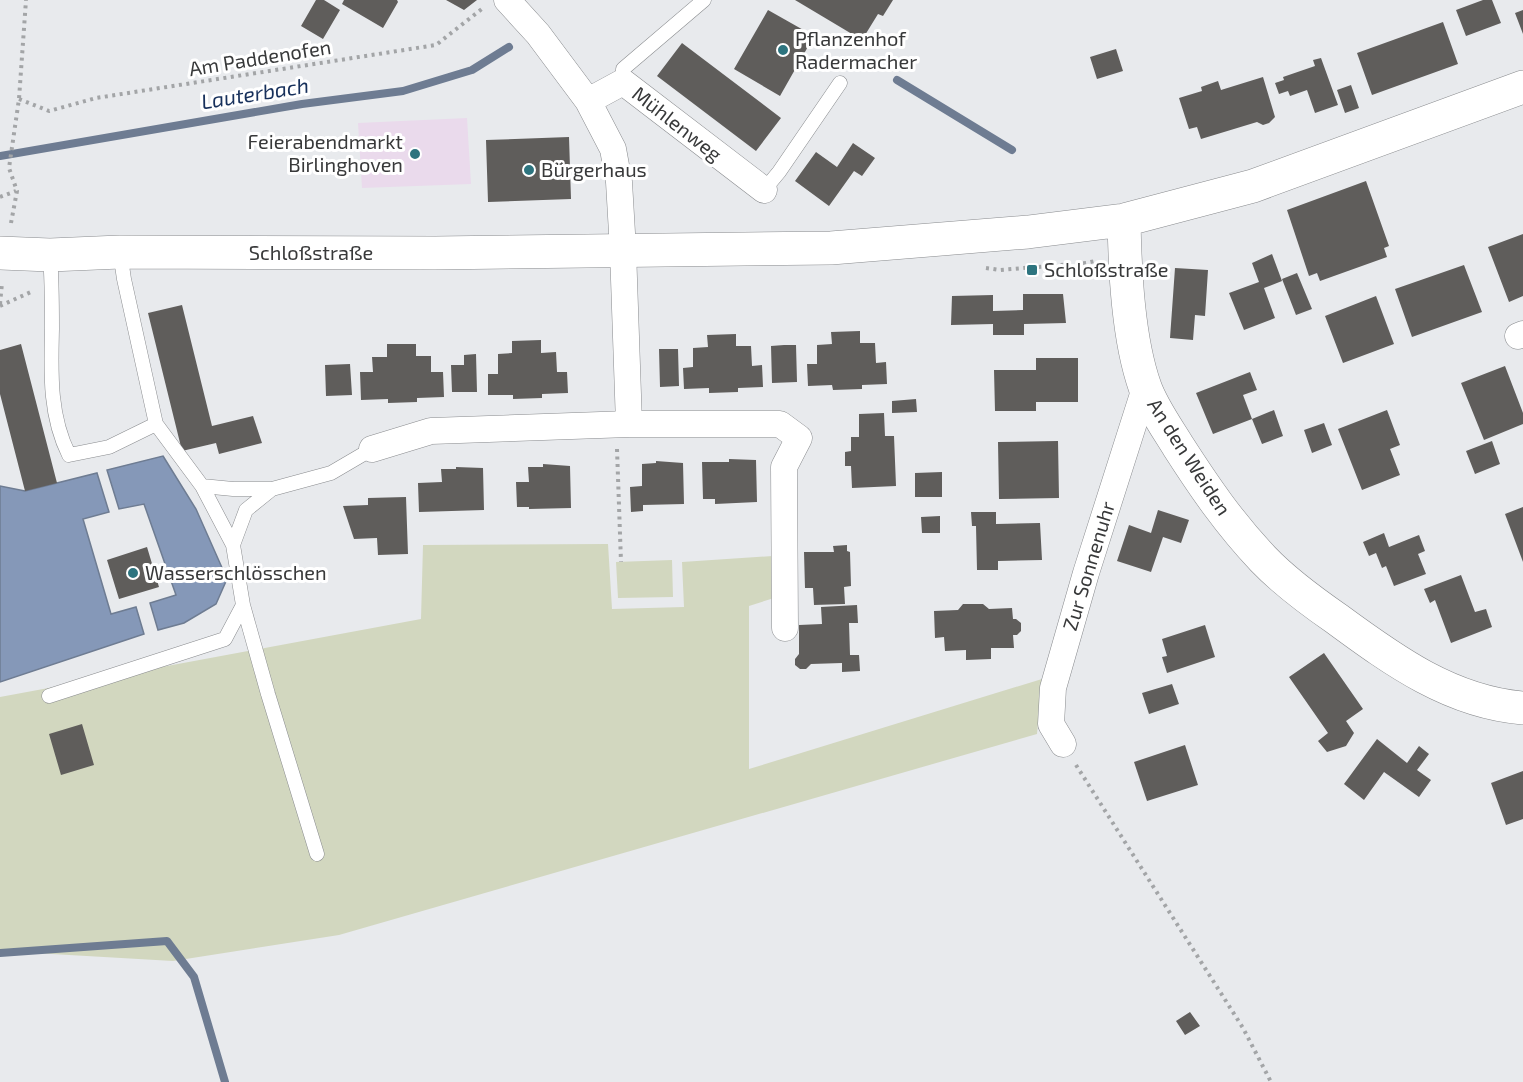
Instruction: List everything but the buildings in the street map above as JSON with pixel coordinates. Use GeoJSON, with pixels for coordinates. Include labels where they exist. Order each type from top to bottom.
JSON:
{"type":"FeatureCollection","features":[{"type":"Feature","properties":{"kind":"main road","name":"Schloßstraße"},"geometry":{"type":"LineString","coordinates":[[0,253],[50,255],[120,252],[435,253],[831,248],[1029,232],[1124,220],[1253,186],[1523,87]]}},
{"type":"Feature","properties":{"kind":"main road","name":"An den Weiden"},"geometry":{"type":"LineString","coordinates":[[1124,220],[1124,253],[1133,340],[1145,388],[1207,493],[1265,561],[1296,589],[1381,652],[1449,691],[1499,706],[1523,708]]}},
{"type":"Feature","properties":{"kind":"street"},"geometry":{"type":"LineString","coordinates":[[496,3],[538,34],[588,101],[613,149],[619,182],[623,250],[623,424]]}},
{"type":"Feature","properties":{"kind":"street","name":"Mühlenweg"},"geometry":{"type":"LineString","coordinates":[[588,101],[623,82],[764,190]]}},
{"type":"Feature","properties":{"kind":"street","name":"Zur Sonnenuhr"},"geometry":{"type":"LineString","coordinates":[[1063,744],[1051,724],[1053,688],[1086,573],[1145,388]]}},
{"type":"Feature","properties":{"kind":"street"},"geometry":{"type":"LineString","coordinates":[[372,449],[430,431],[623,424],[780,424],[799,438],[784,467],[784,628]]}},
{"type":"Feature","properties":{"kind":"lane"},"geometry":{"type":"LineString","coordinates":[[623,82],[623,69],[704,0]]}},
{"type":"Feature","properties":{"kind":"lane"},"geometry":{"type":"LineString","coordinates":[[764,190],[779,172],[840,83]]}},
{"type":"Feature","properties":{"kind":"lane"},"geometry":{"type":"LineString","coordinates":[[120,252],[123,279],[156,424],[202,486],[232,545],[243,605],[267,694],[317,854]]}},
{"type":"Feature","properties":{"kind":"lane"},"geometry":{"type":"LineString","coordinates":[[50,255],[51,390],[60,436],[69,455],[109,447],[156,424]]}},
{"type":"Feature","properties":{"kind":"lane"},"geometry":{"type":"LineString","coordinates":[[202,486],[272,489],[331,473],[372,449]]}},
{"type":"Feature","properties":{"kind":"lane"},"geometry":{"type":"LineString","coordinates":[[232,545],[246,510],[272,489]]}},
{"type":"Feature","properties":{"kind":"lane"},"geometry":{"type":"LineString","coordinates":[[48,696],[225,639],[243,605]]}},
{"type":"Feature","properties":{"kind":"path"},"geometry":{"type":"LineString","coordinates":[[0,197],[17,191],[9,168],[19,99],[26,0]]}},
{"type":"Feature","properties":{"kind":"path","name":"Am Paddenofen"},"geometry":{"type":"LineString","coordinates":[[19,99],[49,111],[96,98],[436,45],[496,3]]}},
{"type":"Feature","properties":{"kind":"path"},"geometry":{"type":"LineString","coordinates":[[621,562],[623,424]]}},
{"type":"Feature","properties":{"kind":"path"},"geometry":{"type":"LineString","coordinates":[[1063,744],[1243,1028],[1271,1082]]}},
{"type":"Feature","properties":{"kind":"shaded area","name":"Feierabendmarkt Birlinghoven"},"geometry":{"type":"Polygon","coordinates":[[[467,118],[471,184],[362,188],[358,123],[467,118]]]}},
{"type":"Feature","properties":{"kind":"green space"},"geometry":{"type":"Polygon","coordinates":[[[608,544],[612,609],[684,607],[682,562],[773,556],[774,598],[749,606],[749,769],[1042,679],[1037,734],[339,935],[173,961],[0,951],[0,697],[421,619],[423,545],[608,544]]]}},
{"type":"Feature","properties":{"kind":"green space"},"geometry":{"type":"Polygon","coordinates":[[[672,560],[673,597],[618,598],[616,562],[672,560]]]}},
{"type":"Feature","properties":{"kind":"water"},"geometry":{"type":"Polygon","coordinates":[[[163,456],[196,509],[227,579],[216,604],[184,623],[158,630],[150,603],[176,595],[144,504],[119,509],[107,470],[163,456]]]}},
{"type":"Feature","properties":{"kind":"water"},"geometry":{"type":"Polygon","coordinates":[[[97,473],[109,512],[83,519],[111,614],[136,607],[144,634],[0,682],[0,486],[25,491],[97,473]]]}},
{"type":"Feature","properties":{"kind":"waterway","name":"Lauterbach"},"geometry":{"type":"LineString","coordinates":[[0,156],[302,104],[403,91],[472,70],[509,47]]}},
{"type":"Feature","properties":{"kind":"waterway"},"geometry":{"type":"LineString","coordinates":[[897,80],[1012,150]]}},
{"type":"Feature","properties":{"kind":"waterway"},"geometry":{"type":"LineString","coordinates":[[0,953],[167,941],[194,977],[225,1082]]}},
{"type":"Feature","properties":{"kind":"place","name":"Pflanzenhof Radermacher"},"geometry":{"type":"Point","coordinates":[783,50]}},
{"type":"Feature","properties":{"kind":"place","name":"Feierabendmarkt Birlinghoven"},"geometry":{"type":"Point","coordinates":[415,154]}},
{"type":"Feature","properties":{"kind":"place","name":"Bürgerhaus"},"geometry":{"type":"Point","coordinates":[529,170]}},
{"type":"Feature","properties":{"kind":"place","name":"Schloßstraße"},"geometry":{"type":"Point","coordinates":[1032,270]}},
{"type":"Feature","properties":{"kind":"place","name":"Wasserschlösschen"},"geometry":{"type":"Point","coordinates":[133,573]}}]}
